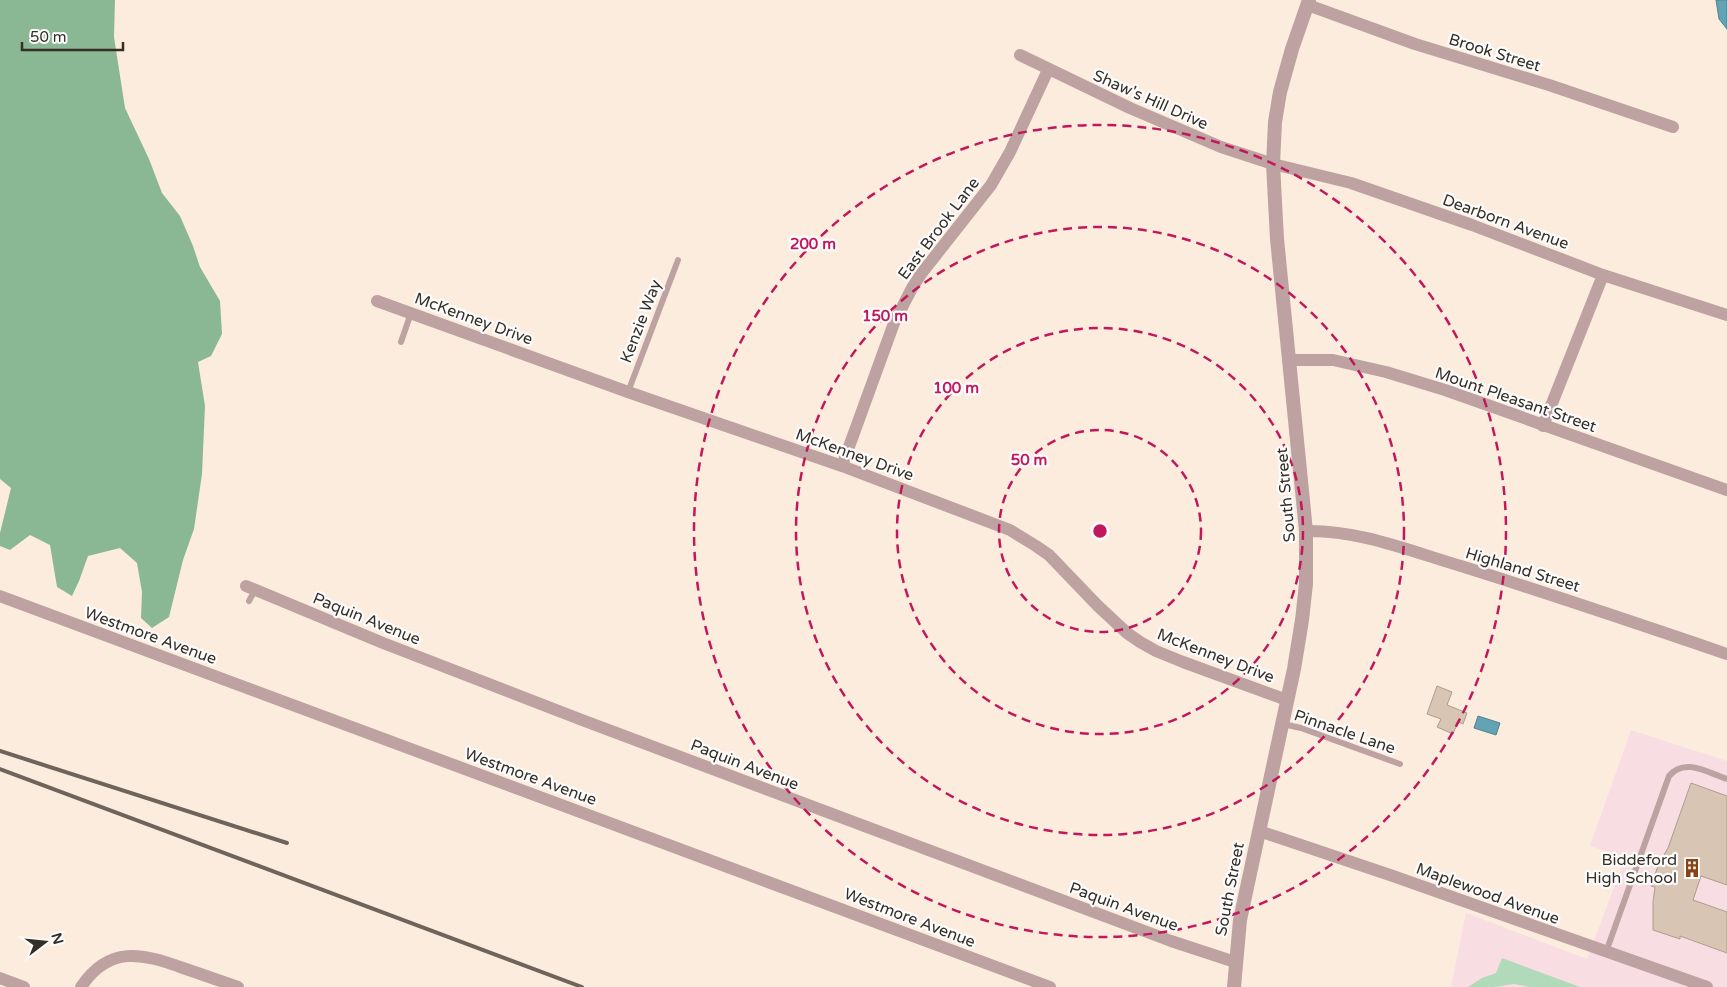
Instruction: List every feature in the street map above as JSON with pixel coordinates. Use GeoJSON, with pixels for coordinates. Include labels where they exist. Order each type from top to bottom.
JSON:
{"type":"FeatureCollection","features":[{"type":"Feature","properties":{"kind":"street","name":"Brook Street"},"geometry":{"type":"LineString","coordinates":[[1309,2],[1415,44],[1549,85],[1673,127]]}},
{"type":"Feature","properties":{"kind":"street","name":"South Street"},"geometry":{"type":"LineString","coordinates":[[1234,987],[1239,926],[1300,636],[1307,568],[1306,531],[1277,239],[1273,164],[1275,122],[1280,92],[1292,49],[1309,2]]}},
{"type":"Feature","properties":{"kind":"street","name":"Shaw's Hill Drive"},"geometry":{"type":"LineString","coordinates":[[1020,55],[1048,70],[1178,130],[1221,147],[1273,164]]}},
{"type":"Feature","properties":{"kind":"street","name":"East Brook Lane"},"geometry":{"type":"LineString","coordinates":[[842,466],[891,331],[903,304],[921,274],[991,185],[1010,152],[1048,70]]}},
{"type":"Feature","properties":{"kind":"street","name":"Dearborn Avenue"},"geometry":{"type":"LineString","coordinates":[[1273,164],[1351,183],[1603,275],[1727,314]]}},
{"type":"Feature","properties":{"kind":"street"},"geometry":{"type":"LineString","coordinates":[[1543,426],[1603,275]]}},
{"type":"Feature","properties":{"kind":"street","name":"McKenney Drive"},"geometry":{"type":"LineString","coordinates":[[377,301],[628,392],[842,466],[1010,530],[1049,556],[1109,617],[1140,642],[1183,662],[1287,700]]}},
{"type":"Feature","properties":{"kind":"street","name":"Mount Pleasant Street"},"geometry":{"type":"LineString","coordinates":[[1289,360],[1333,360],[1361,365],[1445,390],[1727,490]]}},
{"type":"Feature","properties":{"kind":"street","name":"Highland Street"},"geometry":{"type":"LineString","coordinates":[[1306,531],[1334,531],[1370,538],[1566,598],[1727,654]]}},
{"type":"Feature","properties":{"kind":"street","name":"Paquin Avenue"},"geometry":{"type":"LineString","coordinates":[[250,593],[1171,941],[1235,962]]}},
{"type":"Feature","properties":{"kind":"street","name":"Westmore Avenue"},"geometry":{"type":"LineString","coordinates":[[0,596],[1050,987]]}},
{"type":"Feature","properties":{"kind":"street","name":"Maplewood Avenue"},"geometry":{"type":"LineString","coordinates":[[1259,831],[1393,876],[1706,987]]}},
{"type":"Feature","properties":{"kind":"street"},"geometry":{"type":"LineString","coordinates":[[81,987],[106,962],[118,957],[132,955],[167,962],[238,987]]}},
{"type":"Feature","properties":{"kind":"street"},"geometry":{"type":"LineString","coordinates":[[0,978],[24,987]]}},
{"type":"Feature","properties":{"kind":"lane","name":"Kenzie Way"},"geometry":{"type":"LineString","coordinates":[[628,392],[678,260]]}},
{"type":"Feature","properties":{"kind":"lane"},"geometry":{"type":"LineString","coordinates":[[400,342],[411,312]]}},
{"type":"Feature","properties":{"kind":"lane","name":"Pinnacle Lane"},"geometry":{"type":"LineString","coordinates":[[1282,723],[1301,728],[1400,764]]}},
{"type":"Feature","properties":{"kind":"lane"},"geometry":{"type":"LineString","coordinates":[[1606,952],[1669,776],[1678,767],[1685,766],[1693,767],[1727,780]]}},
{"type":"Feature","properties":{"kind":"shaded area"},"geometry":{"type":"Polygon","coordinates":[[[1631,730],[1727,761],[1727,987],[1451,987],[1466,913],[1587,959],[1625,858],[1590,846],[1631,730]]]}},
{"type":"Feature","properties":{"kind":"green space"},"geometry":{"type":"Polygon","coordinates":[[[0,0],[115,0],[114,37],[125,108],[149,159],[162,193],[180,216],[200,267],[220,301],[222,334],[211,356],[198,362],[205,406],[202,474],[194,529],[183,560],[169,617],[152,628],[141,618],[142,592],[137,563],[120,548],[88,556],[72,596],[57,587],[50,545],[30,535],[10,550],[0,546],[0,533],[11,488],[0,479],[0,0]]]}},
{"type":"Feature","properties":{"kind":"green space"},"geometry":{"type":"Polygon","coordinates":[[[1502,958],[1580,987],[1530,987],[1514,984],[1494,987],[1468,987],[1482,978],[1496,973],[1502,958]]]}},
{"type":"Feature","properties":{"kind":"water"},"geometry":{"type":"Polygon","coordinates":[[[1716,0],[1727,0],[1727,29],[1719,19],[1716,0]]]}},
{"type":"Feature","properties":{"kind":"water"},"geometry":{"type":"Polygon","coordinates":[[[1478,716],[1500,723],[1496,735],[1474,728],[1478,716]]]}},
{"type":"Feature","properties":{"kind":"building"},"geometry":{"type":"Polygon","coordinates":[[[1437,686],[1452,692],[1447,705],[1467,713],[1463,724],[1458,722],[1453,734],[1437,727],[1441,719],[1427,714],[1437,686]]]}},
{"type":"Feature","properties":{"kind":"building","name":"Biddeford High School"},"geometry":{"type":"Polygon","coordinates":[[[1691,783],[1727,796],[1727,885],[1701,876],[1693,900],[1727,912],[1727,953],[1680,936],[1680,939],[1653,930],[1655,887],[1651,886],[1660,860],[1668,848],[1691,783]]]}},
{"type":"Feature","properties":{"kind":"railway"},"geometry":{"type":"LineString","coordinates":[[0,751],[287,843]]}},
{"type":"Feature","properties":{"kind":"railway"},"geometry":{"type":"LineString","coordinates":[[0,769],[582,987]]}},
{"type":"Feature","properties":{"kind":"place","name":"Biddeford High School"},"geometry":{"type":"Point","coordinates":[1692,868]}}]}
